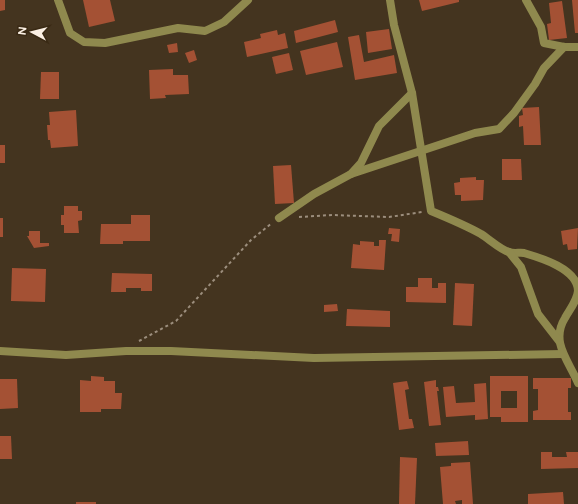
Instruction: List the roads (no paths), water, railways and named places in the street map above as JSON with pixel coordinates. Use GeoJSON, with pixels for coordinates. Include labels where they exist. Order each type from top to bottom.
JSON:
{"type":"FeatureCollection","features":[{"type":"Feature","properties":{"kind":"street"},"geometry":{"type":"LineString","coordinates":[[58,0],[70,33],[84,42],[105,43],[178,28],[204,31],[224,22],[248,0]]}},
{"type":"Feature","properties":{"kind":"street"},"geometry":{"type":"LineString","coordinates":[[390,0],[394,25],[412,92],[431,211],[465,224],[509,252],[521,267],[538,314],[559,341],[563,354],[573,370],[578,383]]}},
{"type":"Feature","properties":{"kind":"street"},"geometry":{"type":"LineString","coordinates":[[526,0],[541,27],[544,43],[564,47],[578,46]]}},
{"type":"Feature","properties":{"kind":"street"},"geometry":{"type":"LineString","coordinates":[[279,218],[314,194],[351,174],[422,152],[475,133],[499,128],[514,113],[535,84],[544,68],[564,47]]}},
{"type":"Feature","properties":{"kind":"street"},"geometry":{"type":"LineString","coordinates":[[351,174],[361,163],[379,126],[412,92]]}},
{"type":"Feature","properties":{"kind":"street"},"geometry":{"type":"LineString","coordinates":[[509,252],[523,253],[571,272],[576,281],[578,290],[572,308],[564,319],[559,341]]}},
{"type":"Feature","properties":{"kind":"street"},"geometry":{"type":"LineString","coordinates":[[0,351],[66,355],[126,351],[171,351],[314,358],[563,354]]}}]}
